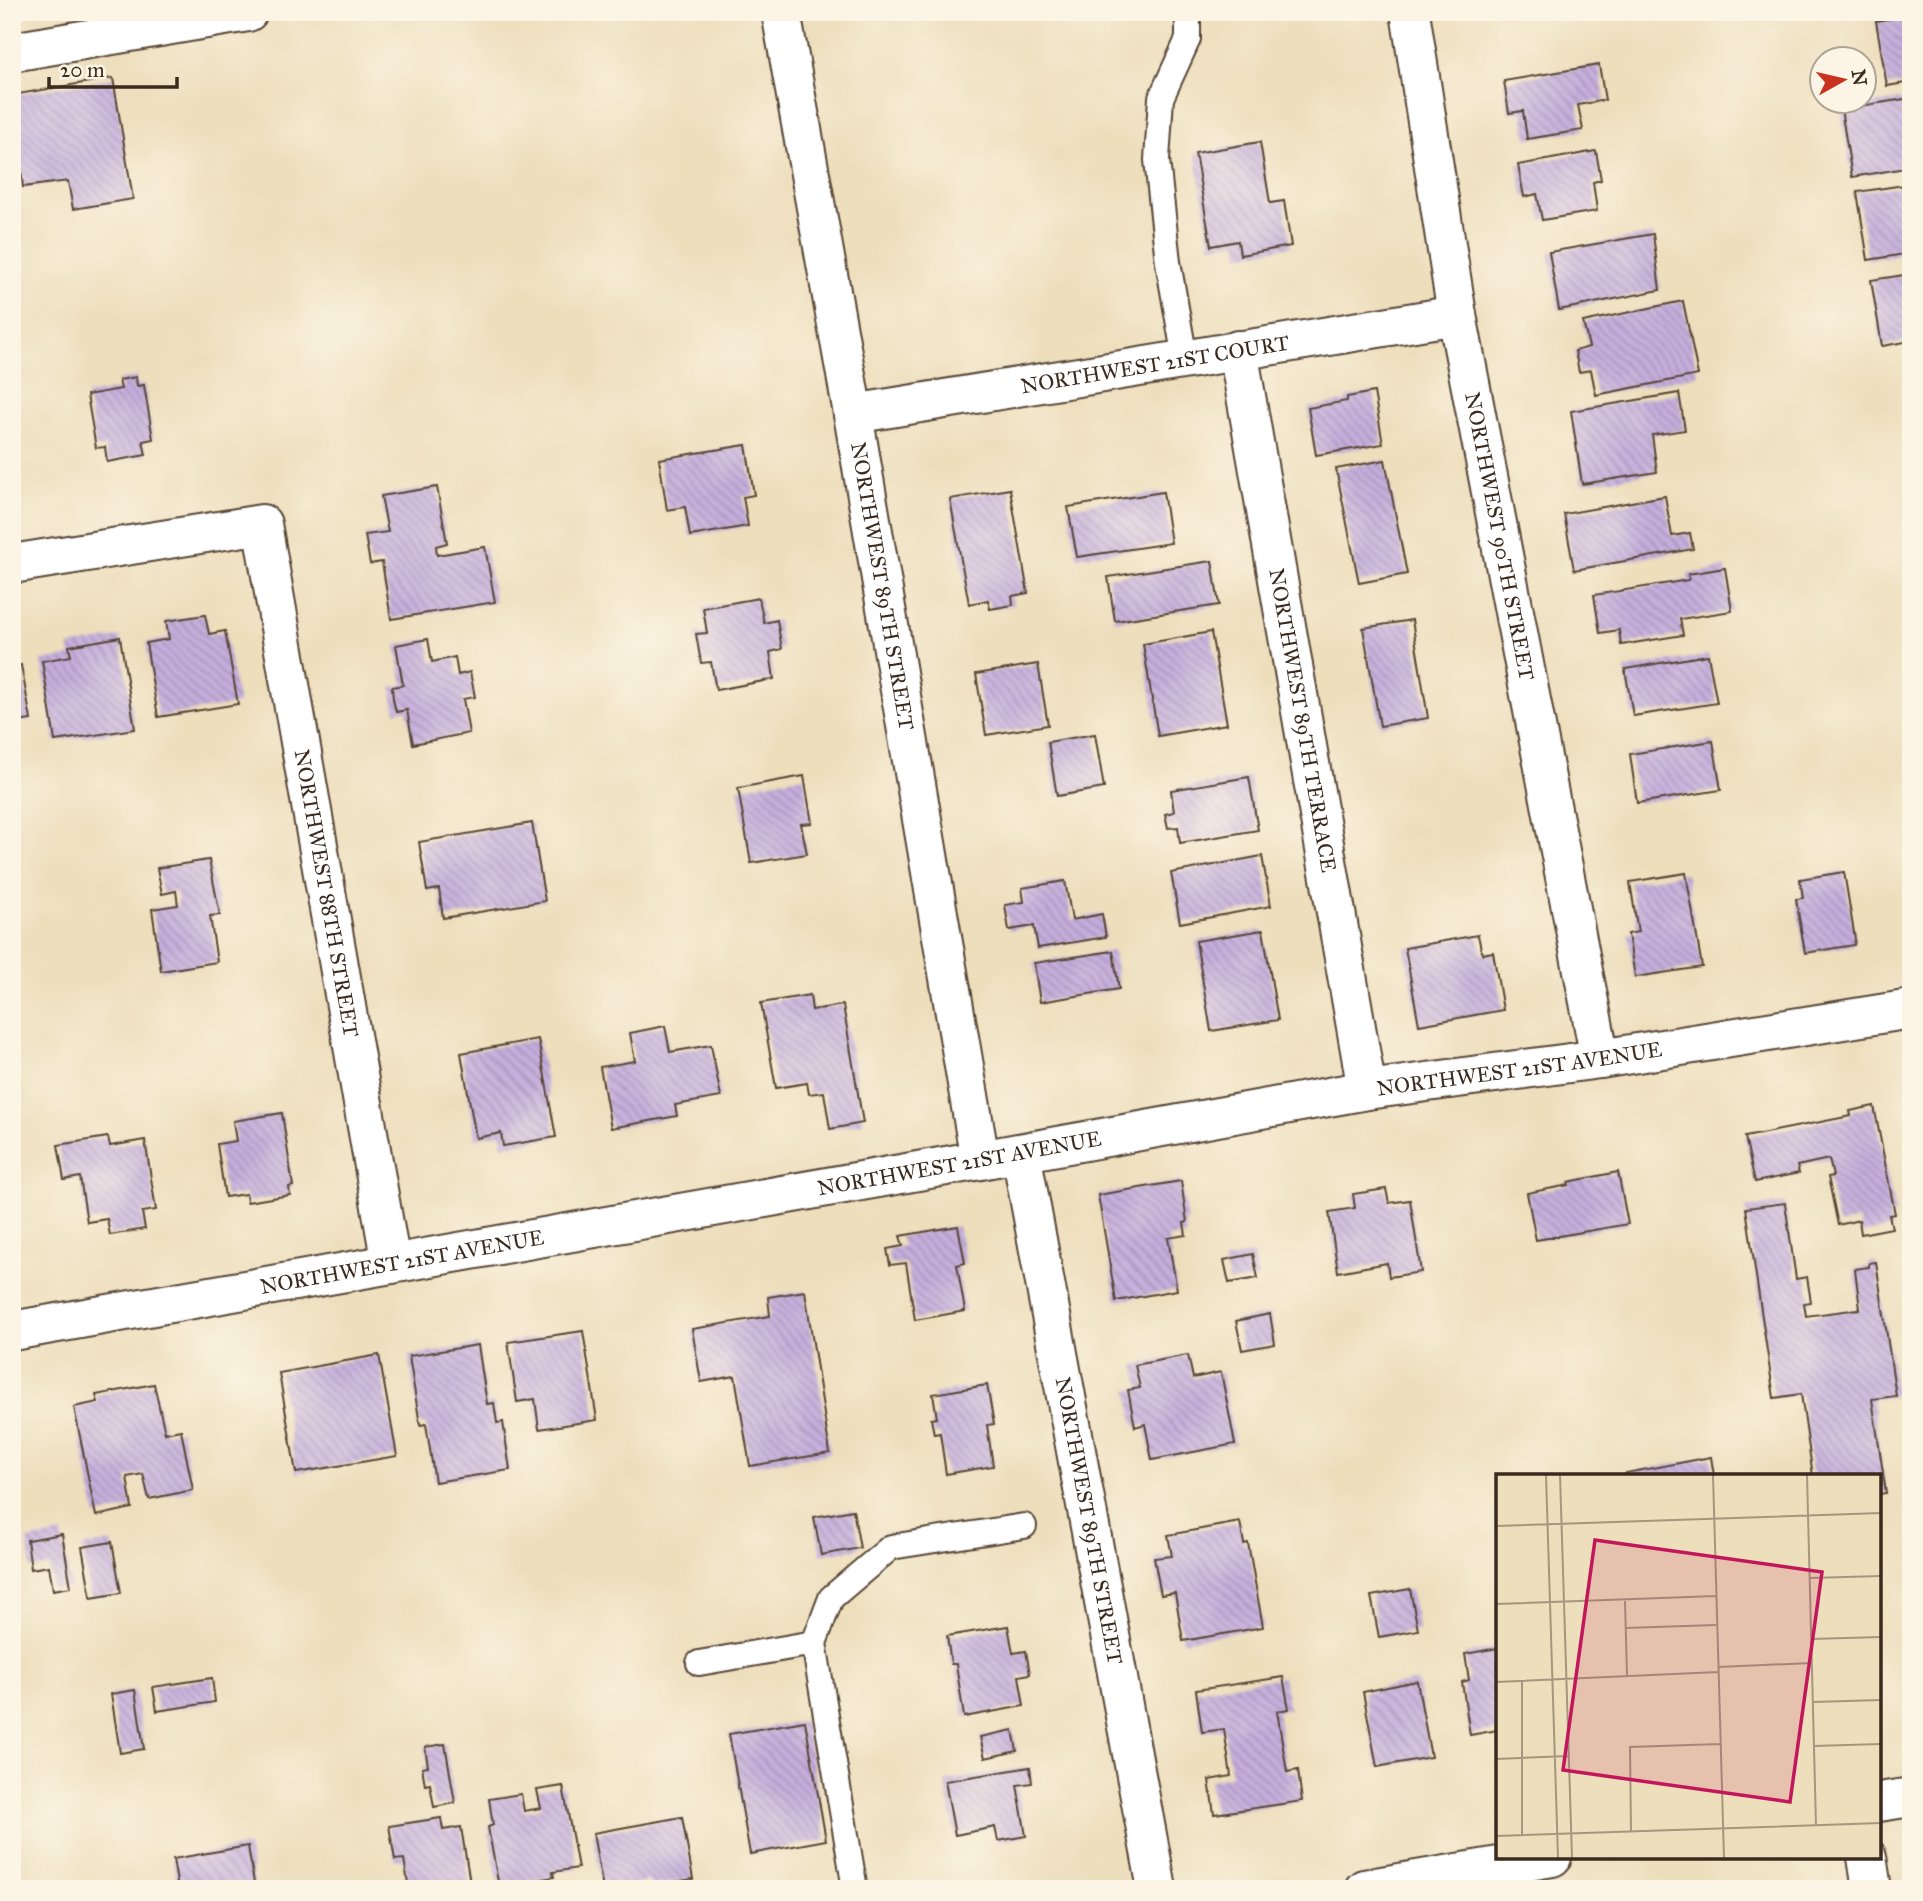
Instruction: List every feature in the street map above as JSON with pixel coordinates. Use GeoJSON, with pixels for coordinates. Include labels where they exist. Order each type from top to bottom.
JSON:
{"type":"FeatureCollection","features":[{"type":"Feature","properties":{"kind":"street"},"geometry":{"type":"LineString","coordinates":[[12,52],[119,23],[248,12]]}},
{"type":"Feature","properties":{"kind":"street","name":"NORTHWEST 89TH STREET"},"geometry":{"type":"LineString","coordinates":[[781,12],[853,414],[980,1160]]}},
{"type":"Feature","properties":{"kind":"street","name":"NORTHWEST 90TH STREET"},"geometry":{"type":"LineString","coordinates":[[1410,12],[1457,315],[1600,1059]]}},
{"type":"Feature","properties":{"kind":"street","name":"NORTHWEST 21ST COURT"},"geometry":{"type":"LineString","coordinates":[[853,414],[1457,315]]}},
{"type":"Feature","properties":{"kind":"street","name":"NORTHWEST 89TH TERRACE"},"geometry":{"type":"LineString","coordinates":[[1238,350],[1367,1090]]}},
{"type":"Feature","properties":{"kind":"street","name":"NORTHWEST 88TH STREET"},"geometry":{"type":"LineString","coordinates":[[12,564],[262,524],[391,1264]]}},
{"type":"Feature","properties":{"kind":"street","name":"NORTHWEST 21ST AVENUE"},"geometry":{"type":"LineString","coordinates":[[12,1331],[1367,1090],[1600,1059],[1911,1009]]}},
{"type":"Feature","properties":{"kind":"street","name":"NORTHWEST 89TH STREET"},"geometry":{"type":"LineString","coordinates":[[1021,1153],[1157,1889]]}},
{"type":"Feature","properties":{"kind":"street"},"geometry":{"type":"LineString","coordinates":[[1881,1802],[1911,1797]]}},
{"type":"Feature","properties":{"kind":"street"},"geometry":{"type":"LineString","coordinates":[[1364,1889],[1540,1859]]}},
{"type":"Feature","properties":{"kind":"street"},"geometry":{"type":"LineString","coordinates":[[1867,1859],[1872,1889]]}},
{"type":"Feature","properties":{"kind":"lane"},"geometry":{"type":"LineString","coordinates":[[1185,359],[1168,262],[1157,160],[1161,98],[1188,39],[1188,12]]}},
{"type":"Feature","properties":{"kind":"lane"},"geometry":{"type":"LineString","coordinates":[[855,1889],[814,1643],[831,1598],[891,1547],[1024,1526]]}},
{"type":"Feature","properties":{"kind":"lane"},"geometry":{"type":"LineString","coordinates":[[699,1663],[814,1643]]}},
{"type":"Feature","properties":{"kind":"building"},"geometry":{"type":"Polygon","coordinates":[[[1911,15],[1911,82],[1887,86],[1876,21],[1911,15]]]}},
{"type":"Feature","properties":{"kind":"building"},"geometry":{"type":"Polygon","coordinates":[[[1599,65],[1605,100],[1578,105],[1583,130],[1527,139],[1523,111],[1509,113],[1504,81],[1599,65]]]}},
{"type":"Feature","properties":{"kind":"building"},"geometry":{"type":"Polygon","coordinates":[[[113,78],[133,199],[73,209],[68,181],[23,187],[21,169],[12,170],[12,95],[113,78]]]}},
{"type":"Feature","properties":{"kind":"building"},"geometry":{"type":"Polygon","coordinates":[[[1911,98],[1911,167],[1852,177],[1842,116],[1878,116],[1878,103],[1911,98]]]}},
{"type":"Feature","properties":{"kind":"building"},"geometry":{"type":"Polygon","coordinates":[[[1260,142],[1270,203],[1284,201],[1291,246],[1240,255],[1238,241],[1211,246],[1195,153],[1260,142]]]}},
{"type":"Feature","properties":{"kind":"building"},"geometry":{"type":"Polygon","coordinates":[[[1596,151],[1601,180],[1593,182],[1597,211],[1542,220],[1537,194],[1524,197],[1518,165],[1596,151]]]}},
{"type":"Feature","properties":{"kind":"building"},"geometry":{"type":"Polygon","coordinates":[[[1911,184],[1911,253],[1868,260],[1857,192],[1911,184]]]}},
{"type":"Feature","properties":{"kind":"building"},"geometry":{"type":"Polygon","coordinates":[[[1653,234],[1660,290],[1559,310],[1549,252],[1653,234]]]}},
{"type":"Feature","properties":{"kind":"building"},"geometry":{"type":"Polygon","coordinates":[[[1911,274],[1911,341],[1882,346],[1871,280],[1911,274]]]}},
{"type":"Feature","properties":{"kind":"building"},"geometry":{"type":"Polygon","coordinates":[[[1683,301],[1698,375],[1596,395],[1591,370],[1579,372],[1575,351],[1589,347],[1583,322],[1683,301]]]}},
{"type":"Feature","properties":{"kind":"building"},"geometry":{"type":"Polygon","coordinates":[[[136,377],[137,386],[144,385],[153,439],[143,441],[146,455],[107,462],[105,447],[96,448],[87,395],[121,389],[119,380],[136,377]]]}},
{"type":"Feature","properties":{"kind":"building"},"geometry":{"type":"Polygon","coordinates":[[[1374,392],[1383,444],[1316,455],[1308,408],[1347,401],[1347,397],[1374,392]]]}},
{"type":"Feature","properties":{"kind":"building"},"geometry":{"type":"Polygon","coordinates":[[[1679,393],[1685,430],[1652,435],[1657,472],[1582,484],[1571,411],[1679,393]]]}},
{"type":"Feature","properties":{"kind":"building"},"geometry":{"type":"Polygon","coordinates":[[[746,445],[754,495],[743,497],[748,526],[690,536],[685,507],[667,510],[659,459],[746,445]]]}},
{"type":"Feature","properties":{"kind":"building"},"geometry":{"type":"Polygon","coordinates":[[[1385,460],[1407,574],[1359,583],[1336,469],[1385,460]]]}},
{"type":"Feature","properties":{"kind":"building"},"geometry":{"type":"Polygon","coordinates":[[[437,487],[447,543],[436,546],[437,555],[485,547],[495,602],[391,619],[382,562],[370,564],[365,535],[388,532],[381,496],[437,487]]]}},
{"type":"Feature","properties":{"kind":"building"},"geometry":{"type":"Polygon","coordinates":[[[1010,489],[1028,593],[1012,596],[1013,605],[990,609],[988,600],[969,604],[950,499],[1010,489]]]}},
{"type":"Feature","properties":{"kind":"building"},"geometry":{"type":"Polygon","coordinates":[[[1163,492],[1171,543],[1077,557],[1068,507],[1163,492]]]}},
{"type":"Feature","properties":{"kind":"building"},"geometry":{"type":"Polygon","coordinates":[[[1665,496],[1672,536],[1690,533],[1693,549],[1574,570],[1564,514],[1665,496]]]}},
{"type":"Feature","properties":{"kind":"building"},"geometry":{"type":"Polygon","coordinates":[[[1212,561],[1219,605],[1115,621],[1108,577],[1212,561]]]}},
{"type":"Feature","properties":{"kind":"building"},"geometry":{"type":"Polygon","coordinates":[[[1725,568],[1732,611],[1680,619],[1683,635],[1621,645],[1619,630],[1600,633],[1594,595],[1689,580],[1688,574],[1725,568]]]}},
{"type":"Feature","properties":{"kind":"building"},"geometry":{"type":"Polygon","coordinates":[[[759,598],[764,623],[777,620],[782,649],[770,652],[774,679],[716,690],[711,662],[701,663],[696,634],[707,633],[703,608],[759,598]]]}},
{"type":"Feature","properties":{"kind":"building"},"geometry":{"type":"Polygon","coordinates":[[[205,615],[209,634],[225,631],[238,704],[158,717],[146,643],[169,639],[166,621],[205,615]]]}},
{"type":"Feature","properties":{"kind":"building"},"geometry":{"type":"Polygon","coordinates":[[[1412,620],[1428,718],[1380,726],[1363,628],[1412,620]]]}},
{"type":"Feature","properties":{"kind":"building"},"geometry":{"type":"Polygon","coordinates":[[[1211,632],[1227,724],[1158,736],[1143,644],[1211,632]]]}},
{"type":"Feature","properties":{"kind":"building"},"geometry":{"type":"Polygon","coordinates":[[[120,637],[135,729],[55,741],[42,661],[71,656],[69,646],[120,637]]]}},
{"type":"Feature","properties":{"kind":"building"},"geometry":{"type":"Polygon","coordinates":[[[428,639],[432,662],[455,657],[458,675],[470,672],[475,697],[463,699],[469,733],[413,744],[407,710],[396,712],[393,699],[392,687],[403,685],[396,645],[428,639]]]}},
{"type":"Feature","properties":{"kind":"building"},"geometry":{"type":"Polygon","coordinates":[[[1708,655],[1717,703],[1633,716],[1625,669],[1708,655]]]}},
{"type":"Feature","properties":{"kind":"building"},"geometry":{"type":"Polygon","coordinates":[[[1038,664],[1048,725],[986,735],[976,674],[1038,664]]]}},
{"type":"Feature","properties":{"kind":"building"},"geometry":{"type":"Polygon","coordinates":[[[21,665],[31,720],[12,723],[12,667],[21,665]]]}},
{"type":"Feature","properties":{"kind":"building"},"geometry":{"type":"Polygon","coordinates":[[[1095,734],[1104,788],[1057,796],[1048,742],[1095,734]]]}},
{"type":"Feature","properties":{"kind":"building"},"geometry":{"type":"Polygon","coordinates":[[[1713,741],[1721,790],[1637,803],[1630,754],[1713,741]]]}},
{"type":"Feature","properties":{"kind":"building"},"geometry":{"type":"Polygon","coordinates":[[[804,776],[812,823],[801,824],[807,854],[751,863],[738,788],[804,776]]]}},
{"type":"Feature","properties":{"kind":"building"},"geometry":{"type":"Polygon","coordinates":[[[1249,777],[1258,830],[1180,843],[1178,827],[1168,828],[1165,814],[1174,812],[1171,790],[1249,777]]]}},
{"type":"Feature","properties":{"kind":"building"},"geometry":{"type":"Polygon","coordinates":[[[532,823],[545,901],[443,918],[439,889],[427,891],[419,842],[532,823]]]}},
{"type":"Feature","properties":{"kind":"building"},"geometry":{"type":"Polygon","coordinates":[[[1262,856],[1271,906],[1180,923],[1171,873],[1262,856]]]}},
{"type":"Feature","properties":{"kind":"building"},"geometry":{"type":"Polygon","coordinates":[[[209,860],[220,915],[210,916],[217,962],[161,971],[152,909],[178,905],[176,891],[162,894],[157,868],[209,860]]]}},
{"type":"Feature","properties":{"kind":"building"},"geometry":{"type":"Polygon","coordinates":[[[1844,872],[1854,945],[1805,953],[1796,899],[1803,898],[1800,879],[1844,872]]]}},
{"type":"Feature","properties":{"kind":"building"},"geometry":{"type":"Polygon","coordinates":[[[1686,873],[1702,967],[1635,977],[1628,934],[1638,932],[1630,882],[1686,873]]]}},
{"type":"Feature","properties":{"kind":"building"},"geometry":{"type":"Polygon","coordinates":[[[1065,881],[1072,920],[1102,914],[1106,937],[1038,948],[1034,926],[1009,930],[1005,905],[1024,902],[1022,888],[1065,881]]]}},
{"type":"Feature","properties":{"kind":"building"},"geometry":{"type":"Polygon","coordinates":[[[1263,930],[1278,1020],[1211,1031],[1196,941],[1263,930]]]}},
{"type":"Feature","properties":{"kind":"building"},"geometry":{"type":"Polygon","coordinates":[[[1478,935],[1482,954],[1493,952],[1503,1010],[1419,1025],[1405,948],[1478,935]]]}},
{"type":"Feature","properties":{"kind":"building"},"geometry":{"type":"Polygon","coordinates":[[[1113,951],[1119,989],[1040,1002],[1034,963],[1113,951]]]}},
{"type":"Feature","properties":{"kind":"building"},"geometry":{"type":"Polygon","coordinates":[[[810,995],[812,1010],[843,1005],[863,1123],[830,1129],[824,1092],[809,1094],[807,1083],[776,1088],[761,1003],[810,995]]]}},
{"type":"Feature","properties":{"kind":"building"},"geometry":{"type":"Polygon","coordinates":[[[665,1026],[670,1052],[711,1045],[721,1097],[675,1105],[677,1116],[611,1128],[600,1067],[635,1061],[630,1033],[665,1026]]]}},
{"type":"Feature","properties":{"kind":"building"},"geometry":{"type":"Polygon","coordinates":[[[538,1039],[556,1137],[503,1146],[501,1133],[476,1138],[461,1053],[538,1039]]]}},
{"type":"Feature","properties":{"kind":"building"},"geometry":{"type":"Polygon","coordinates":[[[1874,1106],[1895,1214],[1889,1215],[1892,1228],[1861,1234],[1859,1220],[1838,1225],[1828,1177],[1833,1176],[1829,1159],[1797,1166],[1799,1173],[1755,1182],[1745,1137],[1851,1116],[1850,1111],[1874,1106]]]}},
{"type":"Feature","properties":{"kind":"building"},"geometry":{"type":"Polygon","coordinates":[[[282,1113],[293,1186],[289,1187],[290,1195],[247,1202],[246,1194],[225,1197],[217,1144],[236,1141],[233,1121],[282,1113]]]}},
{"type":"Feature","properties":{"kind":"building"},"geometry":{"type":"Polygon","coordinates":[[[108,1137],[110,1146],[145,1140],[156,1210],[142,1212],[145,1229],[110,1235],[107,1219],[87,1222],[80,1177],[64,1180],[58,1145],[108,1137]]]}},
{"type":"Feature","properties":{"kind":"building"},"geometry":{"type":"Polygon","coordinates":[[[1618,1172],[1628,1224],[1536,1240],[1527,1193],[1618,1172]]]}},
{"type":"Feature","properties":{"kind":"building"},"geometry":{"type":"Polygon","coordinates":[[[1181,1181],[1187,1222],[1184,1223],[1186,1235],[1168,1238],[1177,1290],[1116,1301],[1098,1195],[1181,1181]]]}},
{"type":"Feature","properties":{"kind":"building"},"geometry":{"type":"Polygon","coordinates":[[[1386,1189],[1389,1203],[1410,1200],[1421,1272],[1389,1277],[1387,1263],[1338,1272],[1329,1212],[1355,1208],[1353,1194],[1386,1189]]]}},
{"type":"Feature","properties":{"kind":"building"},"geometry":{"type":"Polygon","coordinates":[[[1785,1203],[1796,1279],[1807,1277],[1811,1302],[1804,1303],[1806,1316],[1860,1309],[1855,1269],[1869,1267],[1869,1263],[1876,1262],[1896,1396],[1872,1399],[1886,1493],[1881,1494],[1881,1474],[1813,1474],[1801,1394],[1774,1398],[1746,1208],[1785,1203]]]}},
{"type":"Feature","properties":{"kind":"building"},"geometry":{"type":"Polygon","coordinates":[[[958,1226],[965,1263],[957,1265],[965,1311],[915,1320],[906,1263],[890,1265],[887,1249],[903,1246],[900,1236],[958,1226]]]}},
{"type":"Feature","properties":{"kind":"building"},"geometry":{"type":"Polygon","coordinates":[[[1253,1254],[1258,1278],[1229,1283],[1224,1260],[1253,1254]]]}},
{"type":"Feature","properties":{"kind":"building"},"geometry":{"type":"Polygon","coordinates":[[[805,1291],[830,1453],[750,1466],[735,1376],[701,1382],[692,1329],[770,1316],[768,1297],[805,1291]]]}},
{"type":"Feature","properties":{"kind":"building"},"geometry":{"type":"Polygon","coordinates":[[[1270,1314],[1275,1344],[1242,1350],[1236,1321],[1270,1314]]]}},
{"type":"Feature","properties":{"kind":"building"},"geometry":{"type":"Polygon","coordinates":[[[583,1331],[597,1420],[539,1429],[535,1399],[517,1402],[508,1342],[583,1331]]]}},
{"type":"Feature","properties":{"kind":"building"},"geometry":{"type":"Polygon","coordinates":[[[478,1345],[487,1404],[494,1403],[497,1423],[503,1422],[510,1470],[435,1482],[426,1424],[420,1425],[409,1356],[478,1345]]]}},
{"type":"Feature","properties":{"kind":"building"},"geometry":{"type":"Polygon","coordinates":[[[379,1355],[397,1456],[296,1473],[279,1373],[379,1355]]]}},
{"type":"Feature","properties":{"kind":"building"},"geometry":{"type":"Polygon","coordinates":[[[1188,1355],[1193,1378],[1221,1372],[1235,1444],[1152,1460],[1145,1424],[1135,1427],[1128,1390],[1140,1388],[1135,1365],[1188,1355]]]}},
{"type":"Feature","properties":{"kind":"building"},"geometry":{"type":"Polygon","coordinates":[[[154,1384],[165,1433],[181,1430],[193,1490],[149,1499],[143,1474],[127,1477],[132,1508],[96,1516],[74,1407],[98,1402],[96,1395],[154,1384]]]}},
{"type":"Feature","properties":{"kind":"building"},"geometry":{"type":"Polygon","coordinates":[[[987,1385],[994,1424],[987,1425],[993,1466],[946,1474],[940,1433],[934,1434],[931,1419],[937,1418],[933,1394],[987,1385]]]}},
{"type":"Feature","properties":{"kind":"building"},"geometry":{"type":"Polygon","coordinates":[[[1711,1457],[1714,1474],[1626,1474],[1711,1457]]]}},
{"type":"Feature","properties":{"kind":"building"},"geometry":{"type":"Polygon","coordinates":[[[853,1510],[860,1548],[821,1555],[814,1517],[853,1510]]]}},
{"type":"Feature","properties":{"kind":"building"},"geometry":{"type":"Polygon","coordinates":[[[1240,1522],[1244,1544],[1248,1543],[1263,1627],[1183,1641],[1175,1593],[1161,1595],[1154,1558],[1172,1556],[1168,1535],[1240,1522]]]}},
{"type":"Feature","properties":{"kind":"building"},"geometry":{"type":"Polygon","coordinates":[[[62,1534],[71,1587],[53,1590],[49,1566],[31,1569],[27,1540],[62,1534]]]}},
{"type":"Feature","properties":{"kind":"building"},"geometry":{"type":"Polygon","coordinates":[[[112,1542],[121,1593],[91,1598],[82,1547],[112,1542]]]}},
{"type":"Feature","properties":{"kind":"building"},"geometry":{"type":"Polygon","coordinates":[[[1410,1589],[1418,1630],[1379,1637],[1371,1596],[1410,1589]]]}},
{"type":"Feature","properties":{"kind":"building"},"geometry":{"type":"Polygon","coordinates":[[[1008,1626],[1013,1653],[1026,1651],[1030,1674],[1019,1676],[1024,1706],[964,1717],[956,1664],[951,1664],[947,1636],[1008,1626]]]}},
{"type":"Feature","properties":{"kind":"building"},"geometry":{"type":"Polygon","coordinates":[[[1496,1648],[1496,1730],[1470,1735],[1462,1682],[1469,1680],[1465,1654],[1496,1648]]]}},
{"type":"Feature","properties":{"kind":"building"},"geometry":{"type":"Polygon","coordinates":[[[1283,1677],[1289,1709],[1277,1711],[1287,1772],[1298,1770],[1302,1801],[1214,1814],[1209,1780],[1231,1776],[1224,1729],[1202,1732],[1196,1690],[1283,1677]]]}},
{"type":"Feature","properties":{"kind":"building"},"geometry":{"type":"Polygon","coordinates":[[[212,1678],[215,1702],[157,1711],[153,1687],[212,1678]]]}},
{"type":"Feature","properties":{"kind":"building"},"geometry":{"type":"Polygon","coordinates":[[[1417,1681],[1431,1757],[1377,1767],[1363,1692],[1417,1681]]]}},
{"type":"Feature","properties":{"kind":"building"},"geometry":{"type":"Polygon","coordinates":[[[135,1690],[144,1749],[120,1753],[111,1694],[135,1690]]]}},
{"type":"Feature","properties":{"kind":"building"},"geometry":{"type":"Polygon","coordinates":[[[805,1721],[826,1840],[750,1854],[729,1734],[805,1721]]]}},
{"type":"Feature","properties":{"kind":"building"},"geometry":{"type":"Polygon","coordinates":[[[1013,1730],[1017,1751],[985,1758],[980,1737],[1013,1730]]]}},
{"type":"Feature","properties":{"kind":"building"},"geometry":{"type":"Polygon","coordinates":[[[445,1744],[455,1803],[434,1807],[430,1784],[425,1785],[422,1767],[428,1766],[425,1747],[445,1744]]]}},
{"type":"Feature","properties":{"kind":"building"},"geometry":{"type":"Polygon","coordinates":[[[1030,1767],[1032,1783],[1017,1785],[1026,1836],[998,1841],[995,1827],[955,1835],[945,1781],[1030,1767]]]}},
{"type":"Feature","properties":{"kind":"building"},"geometry":{"type":"Polygon","coordinates":[[[563,1786],[578,1868],[553,1872],[554,1877],[499,1887],[488,1827],[493,1825],[489,1799],[521,1794],[524,1811],[541,1808],[537,1790],[563,1786]]]}},
{"type":"Feature","properties":{"kind":"building"},"geometry":{"type":"Polygon","coordinates":[[[682,1817],[693,1879],[651,1886],[649,1881],[603,1889],[593,1833],[682,1817]]]}},
{"type":"Feature","properties":{"kind":"building"},"geometry":{"type":"Polygon","coordinates":[[[441,1818],[443,1830],[461,1827],[471,1889],[409,1889],[404,1859],[395,1860],[389,1826],[441,1818]]]}},
{"type":"Feature","properties":{"kind":"building"},"geometry":{"type":"Polygon","coordinates":[[[248,1846],[255,1889],[178,1889],[173,1859],[248,1846]]]}}]}
